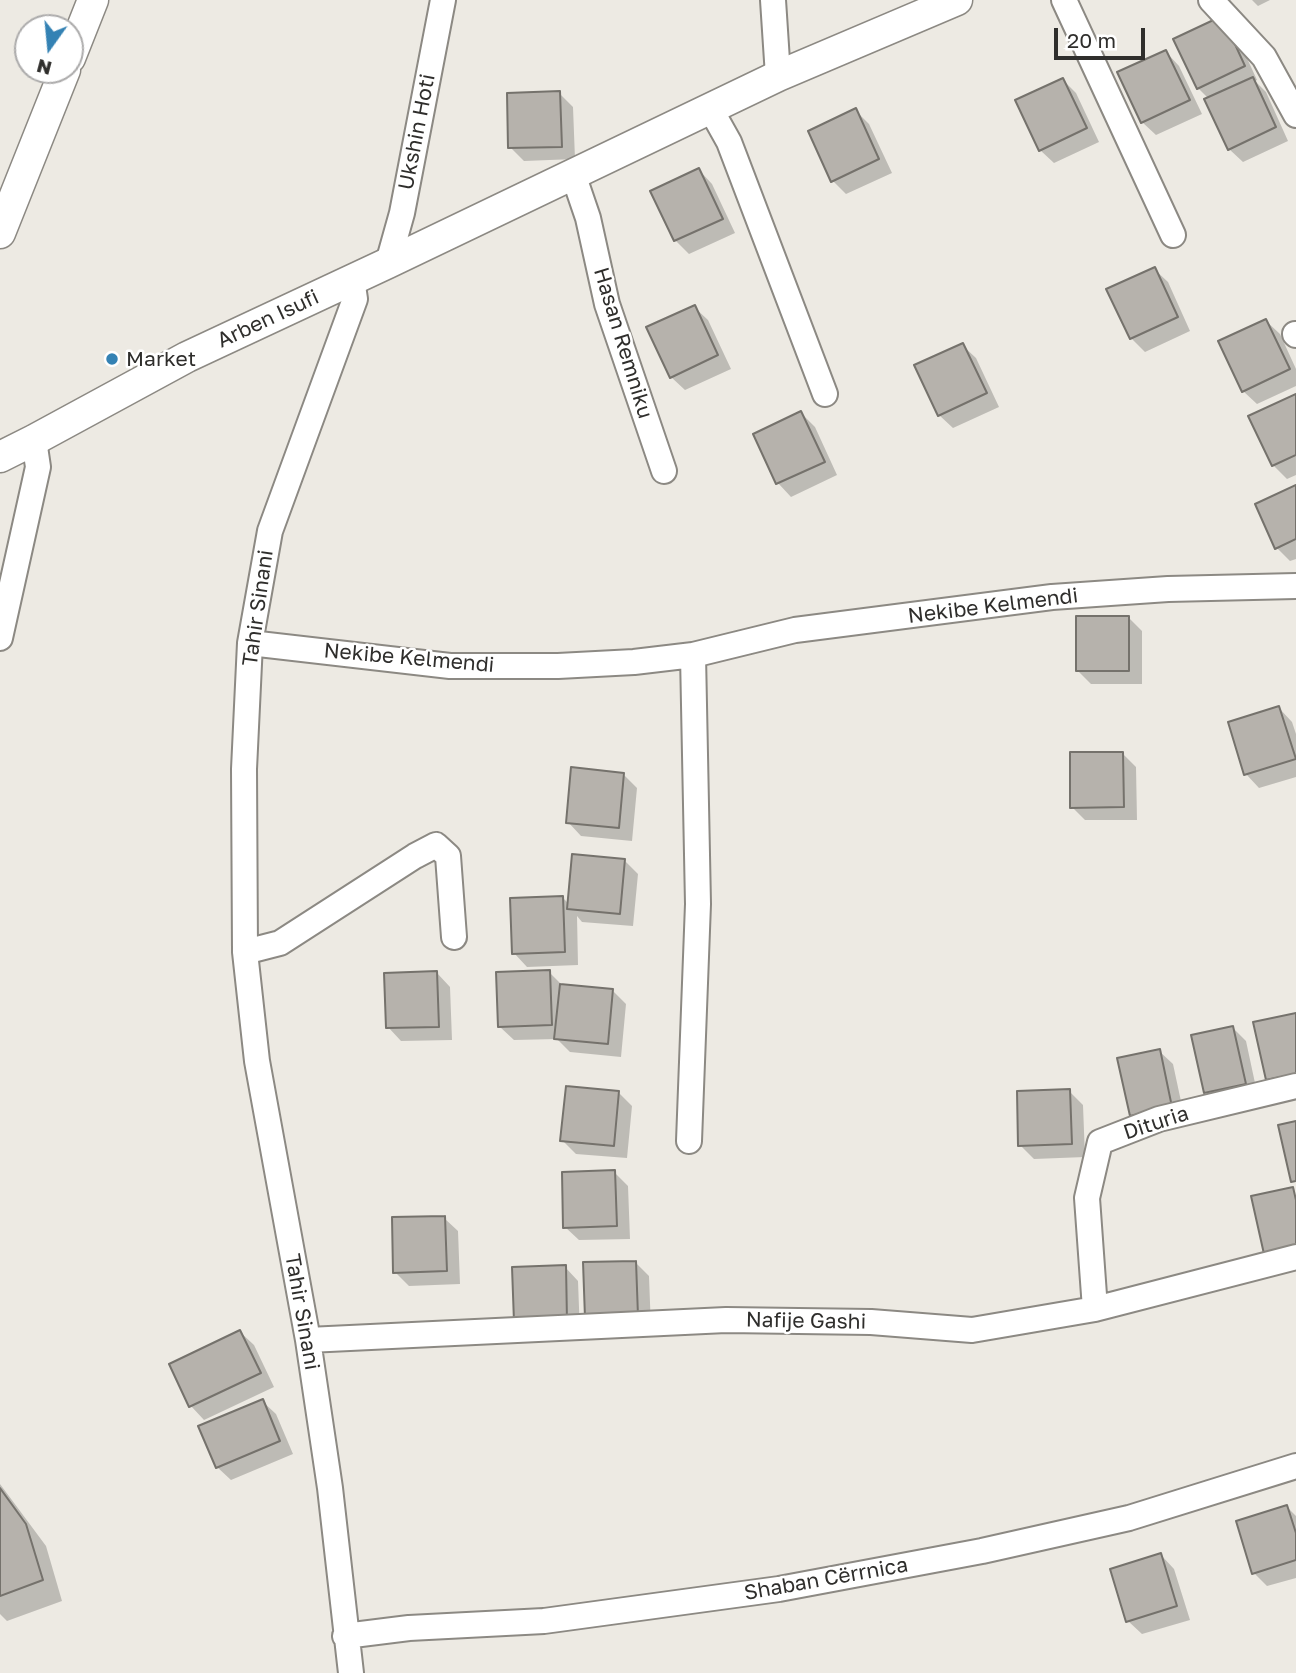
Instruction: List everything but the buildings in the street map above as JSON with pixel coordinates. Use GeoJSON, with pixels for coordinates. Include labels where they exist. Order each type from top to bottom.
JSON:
{"type":"FeatureCollection","features":[{"type":"Feature","properties":{"kind":"street"},"geometry":{"type":"LineString","coordinates":[[84,23],[93,0]]}},
{"type":"Feature","properties":{"kind":"street","name":"Ukshin Hoti"},"geometry":{"type":"LineString","coordinates":[[388,263],[401,213],[443,0]]}},
{"type":"Feature","properties":{"kind":"street"},"geometry":{"type":"LineString","coordinates":[[773,0],[778,76]]}},
{"type":"Feature","properties":{"kind":"street"},"geometry":{"type":"LineString","coordinates":[[1064,0],[1173,234]]}},
{"type":"Feature","properties":{"kind":"street"},"geometry":{"type":"LineString","coordinates":[[1212,0],[1264,57],[1296,116]]}},
{"type":"Feature","properties":{"kind":"street"},"geometry":{"type":"LineString","coordinates":[[388,263],[778,76],[951,1]]}},
{"type":"Feature","properties":{"kind":"street"},"geometry":{"type":"LineString","coordinates":[[0,233],[59,84]]}},
{"type":"Feature","properties":{"kind":"street"},"geometry":{"type":"LineString","coordinates":[[710,108],[729,142],[825,394]]}},
{"type":"Feature","properties":{"kind":"street","name":"Hasan Remniku"},"geometry":{"type":"LineString","coordinates":[[573,174],[587,218],[607,304],[664,471]]}},
{"type":"Feature","properties":{"kind":"street","name":"Arben Isufi"},"geometry":{"type":"LineString","coordinates":[[0,457],[187,357],[388,263]]}},
{"type":"Feature","properties":{"kind":"street","name":"Tahir Sinani"},"geometry":{"type":"LineString","coordinates":[[351,1673],[330,1488],[308,1340],[257,1061],[245,951],[244,769],[250,643],[270,531],[355,299],[352,279]]}},
{"type":"Feature","properties":{"kind":"street"},"geometry":{"type":"LineString","coordinates":[[0,638],[38,467],[34,440]]}},
{"type":"Feature","properties":{"kind":"street","name":"Nekibe Kelmendi"},"geometry":{"type":"LineString","coordinates":[[250,643],[450,666],[634,663],[693,655],[794,630],[1052,597],[1168,589],[1296,586]]}},
{"type":"Feature","properties":{"kind":"street"},"geometry":{"type":"LineString","coordinates":[[689,1141],[698,904],[693,655]]}},
{"type":"Feature","properties":{"kind":"street"},"geometry":{"type":"LineString","coordinates":[[245,951],[280,943],[436,845],[448,856],[454,937]]}},
{"type":"Feature","properties":{"kind":"street","name":"Dituria"},"geometry":{"type":"LineString","coordinates":[[1094,1309],[1087,1198],[1100,1142],[1159,1119],[1296,1086]]}},
{"type":"Feature","properties":{"kind":"street","name":"Nafije Gashi"},"geometry":{"type":"LineString","coordinates":[[308,1340],[726,1320],[871,1322],[972,1330],[1094,1309],[1296,1256]]}},
{"type":"Feature","properties":{"kind":"street","name":"Shaban Cërrnica"},"geometry":{"type":"LineString","coordinates":[[345,1636],[409,1628],[544,1621],[779,1589],[982,1551],[1129,1518],[1296,1466]]}},
{"type":"Feature","properties":{"kind":"place","name":"Market"},"geometry":{"type":"Point","coordinates":[112,359]}}]}
